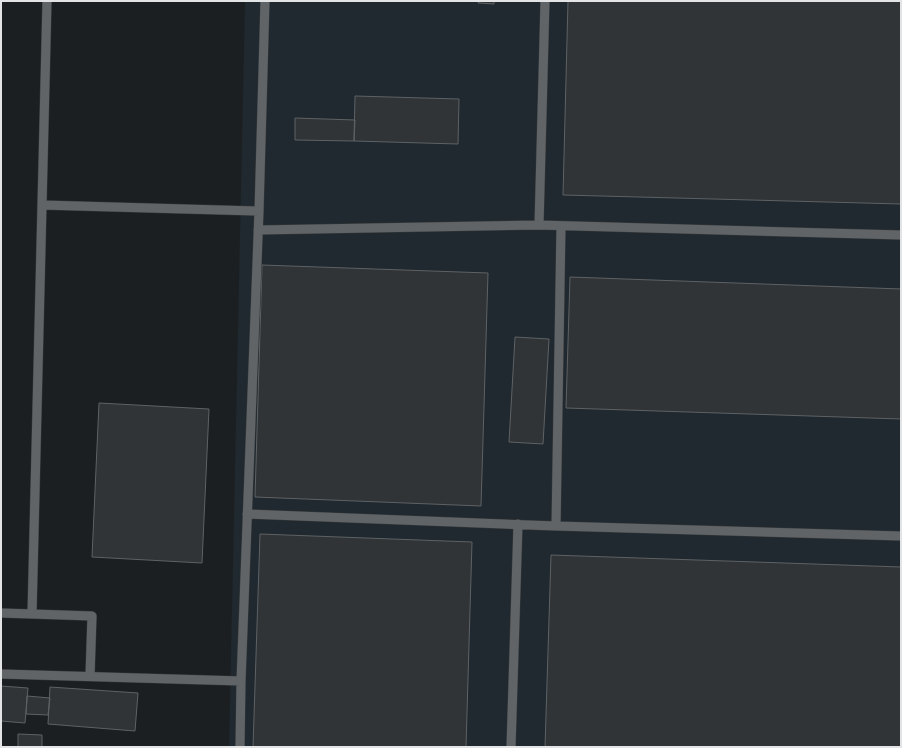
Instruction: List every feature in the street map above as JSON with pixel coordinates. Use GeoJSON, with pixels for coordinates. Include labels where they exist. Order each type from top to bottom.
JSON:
{"type":"FeatureCollection","features":[{"type":"Feature","properties":{"kind":"lane"},"geometry":{"type":"LineString","coordinates":[[32,614],[48,1]]}},
{"type":"Feature","properties":{"kind":"lane"},"geometry":{"type":"LineString","coordinates":[[240,747],[241,681],[259,211],[265,1]]}},
{"type":"Feature","properties":{"kind":"lane"},"geometry":{"type":"LineString","coordinates":[[539,225],[545,1]]}},
{"type":"Feature","properties":{"kind":"lane"},"geometry":{"type":"LineString","coordinates":[[42,205],[259,211]]}},
{"type":"Feature","properties":{"kind":"lane"},"geometry":{"type":"LineString","coordinates":[[258,230],[539,225],[901,235]]}},
{"type":"Feature","properties":{"kind":"lane"},"geometry":{"type":"LineString","coordinates":[[556,526],[561,226]]}},
{"type":"Feature","properties":{"kind":"lane"},"geometry":{"type":"LineString","coordinates":[[247,514],[556,526],[901,536]]}},
{"type":"Feature","properties":{"kind":"lane"},"geometry":{"type":"LineString","coordinates":[[512,747],[518,524]]}},
{"type":"Feature","properties":{"kind":"lane"},"geometry":{"type":"LineString","coordinates":[[1,613],[92,616],[90,676]]}},
{"type":"Feature","properties":{"kind":"lane"},"geometry":{"type":"LineString","coordinates":[[1,674],[241,681]]}},
{"type":"Feature","properties":{"kind":"shaded area"},"geometry":{"type":"Polygon","coordinates":[[[245,1],[901,1],[901,747],[229,747],[245,1]]]}},
{"type":"Feature","properties":{"kind":"building"},"geometry":{"type":"Polygon","coordinates":[[[479,1],[494,1],[494,4],[478,3],[479,1]]]}},
{"type":"Feature","properties":{"kind":"building"},"geometry":{"type":"Polygon","coordinates":[[[568,1],[901,1],[901,204],[563,195],[568,1]]]}},
{"type":"Feature","properties":{"kind":"building"},"geometry":{"type":"Polygon","coordinates":[[[355,96],[459,99],[458,144],[354,141],[355,96]]]}},
{"type":"Feature","properties":{"kind":"building"},"geometry":{"type":"Polygon","coordinates":[[[295,118],[355,120],[354,141],[295,140],[295,118]]]}},
{"type":"Feature","properties":{"kind":"building"},"geometry":{"type":"Polygon","coordinates":[[[262,265],[488,273],[481,506],[255,497],[262,265]]]}},
{"type":"Feature","properties":{"kind":"building"},"geometry":{"type":"Polygon","coordinates":[[[570,277],[901,289],[901,419],[566,408],[570,277]]]}},
{"type":"Feature","properties":{"kind":"building"},"geometry":{"type":"Polygon","coordinates":[[[515,337],[549,339],[543,444],[509,442],[515,337]]]}},
{"type":"Feature","properties":{"kind":"building"},"geometry":{"type":"Polygon","coordinates":[[[99,403],[209,409],[202,563],[92,557],[99,403]]]}},
{"type":"Feature","properties":{"kind":"building"},"geometry":{"type":"Polygon","coordinates":[[[260,534],[472,542],[466,747],[253,747],[260,534]]]}},
{"type":"Feature","properties":{"kind":"building"},"geometry":{"type":"Polygon","coordinates":[[[551,555],[901,567],[901,747],[545,747],[551,555]]]}},
{"type":"Feature","properties":{"kind":"building"},"geometry":{"type":"Polygon","coordinates":[[[1,686],[28,688],[25,723],[1,721],[1,686]]]}},
{"type":"Feature","properties":{"kind":"building"},"geometry":{"type":"Polygon","coordinates":[[[50,687],[138,693],[135,731],[48,724],[50,687]]]}},
{"type":"Feature","properties":{"kind":"building"},"geometry":{"type":"Polygon","coordinates":[[[27,696],[50,698],[48,715],[26,714],[27,696]]]}},
{"type":"Feature","properties":{"kind":"building"},"geometry":{"type":"Polygon","coordinates":[[[18,734],[42,735],[42,747],[18,747],[18,734]]]}}]}
